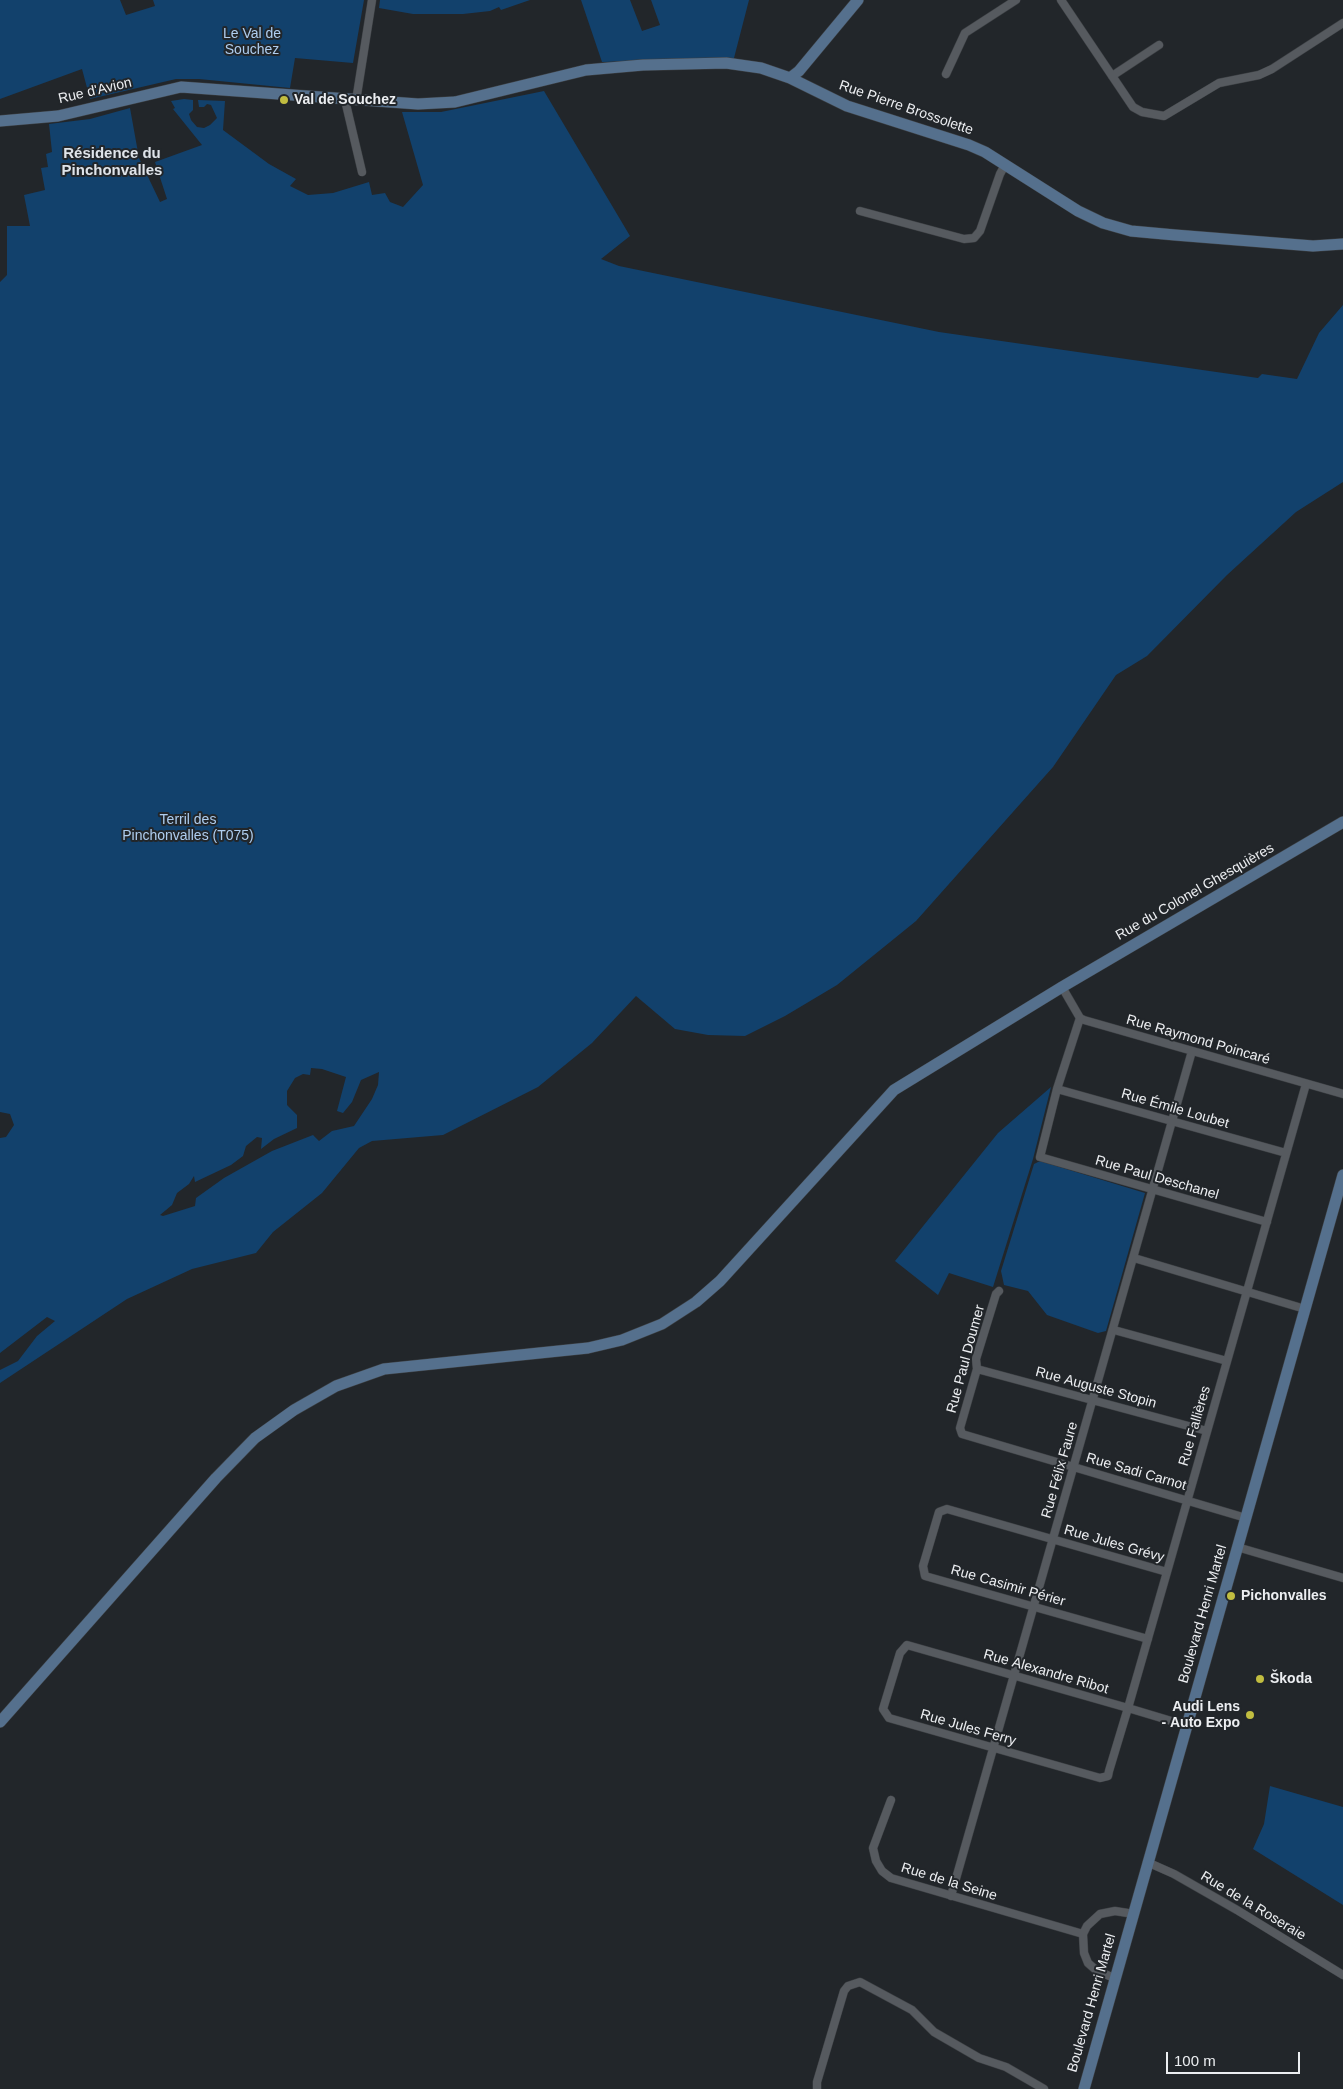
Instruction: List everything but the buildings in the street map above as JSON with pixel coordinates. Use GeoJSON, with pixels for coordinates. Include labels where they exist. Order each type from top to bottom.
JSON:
{"type":"FeatureCollection","features":[{"type":"Feature","properties":{"kind":"street"},"geometry":{"type":"LineString","coordinates":[[362,172],[350,100],[372,0]]}},
{"type":"Feature","properties":{"kind":"street"},"geometry":{"type":"LineString","coordinates":[[790,78],[799,71],[858,0]]}},
{"type":"Feature","properties":{"kind":"street"},"geometry":{"type":"LineString","coordinates":[[946,74],[965,33],[1016,0]]}},
{"type":"Feature","properties":{"kind":"street"},"geometry":{"type":"LineString","coordinates":[[1061,0],[1133,107],[1142,112],[1164,116],[1219,83],[1259,75],[1272,69],[1343,23]]}},
{"type":"Feature","properties":{"kind":"street"},"geometry":{"type":"LineString","coordinates":[[1112,76],[1159,45]]}},
{"type":"Feature","properties":{"kind":"street","name":"Rue Pierre Brossolette"},"geometry":{"type":"LineString","coordinates":[[350,100],[418,104],[455,102],[586,70],[643,64],[726,64],[760,68],[790,78],[847,106],[969,145],[1005,165],[1078,211],[1103,223],[1131,230],[1313,246],[1343,244]]}},
{"type":"Feature","properties":{"kind":"street","name":"Rue d'Avion"},"geometry":{"type":"LineString","coordinates":[[0,121],[58,116],[170,89],[195,87],[350,100]]}},
{"type":"Feature","properties":{"kind":"street"},"geometry":{"type":"LineString","coordinates":[[860,211],[964,239],[974,238],[980,231],[1005,165]]}},
{"type":"Feature","properties":{"kind":"street","name":"Rue du Colonel Ghesquières"},"geometry":{"type":"LineString","coordinates":[[0,1722],[216,1478],[255,1438],[280,1420],[336,1386],[384,1369],[588,1348],[622,1340],[662,1324],[696,1302],[720,1281],[894,1090],[1343,822]]}},
{"type":"Feature","properties":{"kind":"street"},"geometry":{"type":"LineString","coordinates":[[1057,1089],[1080,1018],[1062,988]]}},
{"type":"Feature","properties":{"kind":"street","name":"Rue Raymond Poincaré"},"geometry":{"type":"LineString","coordinates":[[1080,1018],[1343,1094]]}},
{"type":"Feature","properties":{"kind":"street","name":"Rue Félix Faure"},"geometry":{"type":"LineString","coordinates":[[951,1896],[1174,1121],[1192,1051]]}},
{"type":"Feature","properties":{"kind":"street","name":"Rue Fallières"},"geometry":{"type":"LineString","coordinates":[[1108,1776],[1306,1084]]}},
{"type":"Feature","properties":{"kind":"street","name":"Rue Émile Loubet"},"geometry":{"type":"LineString","coordinates":[[1057,1089],[1286,1153]]}},
{"type":"Feature","properties":{"kind":"street","name":"Rue Paul Deschanel"},"geometry":{"type":"LineString","coordinates":[[1057,1089],[1040,1157],[1267,1222]]}},
{"type":"Feature","properties":{"kind":"street","name":"Boulevard Henri Martel"},"geometry":{"type":"LineString","coordinates":[[1084,2089],[1343,1176]]}},
{"type":"Feature","properties":{"kind":"street"},"geometry":{"type":"LineString","coordinates":[[1134,1258],[1305,1309]]}},
{"type":"Feature","properties":{"kind":"street","name":"Rue Paul Doumer"},"geometry":{"type":"LineString","coordinates":[[962,1434],[960,1428],[977,1369],[976,1359],[996,1294],[999,1291]]}},
{"type":"Feature","properties":{"kind":"street"},"geometry":{"type":"LineString","coordinates":[[1114,1330],[1227,1361]]}},
{"type":"Feature","properties":{"kind":"street","name":"Rue Auguste Stopin"},"geometry":{"type":"LineString","coordinates":[[977,1369],[1094,1399],[1207,1432]]}},
{"type":"Feature","properties":{"kind":"street","name":"Rue Sadi Carnot"},"geometry":{"type":"LineString","coordinates":[[962,1434],[1246,1518]]}},
{"type":"Feature","properties":{"kind":"street","name":"Rue Jules Grévy"},"geometry":{"type":"LineString","coordinates":[[939,1512],[947,1509],[1167,1572]]}},
{"type":"Feature","properties":{"kind":"street","name":"Rue Casimir Périer"},"geometry":{"type":"LineString","coordinates":[[939,1512],[923,1566],[925,1576],[1148,1639]]}},
{"type":"Feature","properties":{"kind":"street"},"geometry":{"type":"LineString","coordinates":[[1237,1547],[1343,1578]]}},
{"type":"Feature","properties":{"kind":"street","name":"Rue Alexandre Ribot"},"geometry":{"type":"LineString","coordinates":[[900,1653],[907,1645],[1188,1726]]}},
{"type":"Feature","properties":{"kind":"street","name":"Rue Jules Ferry"},"geometry":{"type":"LineString","coordinates":[[900,1653],[883,1709],[885,1715],[889,1718],[1100,1778],[1108,1776]]}},
{"type":"Feature","properties":{"kind":"street","name":"Rue de la Seine"},"geometry":{"type":"LineString","coordinates":[[891,1800],[874,1848],[876,1861],[882,1870],[892,1878],[1083,1934]]}},
{"type":"Feature","properties":{"kind":"street","name":"Rue de la Roseraie"},"geometry":{"type":"LineString","coordinates":[[1147,1862],[1174,1874],[1237,1910],[1343,1975]]}},
{"type":"Feature","properties":{"kind":"street"},"geometry":{"type":"LineString","coordinates":[[1116,1978],[1096,1970],[1088,1963],[1084,1953],[1083,1934],[1086,1926],[1100,1914],[1114,1911],[1134,1914]]}},
{"type":"Feature","properties":{"kind":"street"},"geometry":{"type":"LineString","coordinates":[[817,2089],[816,2082],[844,1991],[848,1986],[860,1982],[912,2010],[934,2032],[979,2058],[1006,2067],[1044,2089]]}},
{"type":"Feature","properties":{"kind":"green space","name":"Le Val de Souchez"},"geometry":{"type":"Polygon","coordinates":[[[0,0],[120,0],[126,15],[155,6],[153,0],[364,0],[353,63],[295,58],[290,88],[199,79],[176,79],[90,99],[82,69],[0,99],[0,0]]]}},
{"type":"Feature","properties":{"kind":"green space"},"geometry":{"type":"Polygon","coordinates":[[[380,0],[530,0],[501,10],[499,7],[490,11],[463,14],[413,14],[379,8],[380,0]]]}},
{"type":"Feature","properties":{"kind":"green space"},"geometry":{"type":"Polygon","coordinates":[[[581,0],[630,0],[642,31],[660,25],[651,0],[749,0],[734,58],[602,62],[581,0]]]}},
{"type":"Feature","properties":{"kind":"green space","name":"Terril des Pinchonvalles (T075)"},"geometry":{"type":"Polygon","coordinates":[[[544,91],[630,236],[601,259],[619,266],[939,332],[1258,378],[1262,374],[1297,379],[1319,333],[1343,305],[1343,482],[1296,512],[1227,575],[1147,656],[1116,675],[1053,767],[916,921],[837,985],[785,1016],[745,1036],[708,1035],[675,1029],[636,996],[592,1043],[538,1087],[443,1135],[372,1141],[359,1148],[322,1193],[273,1232],[256,1253],[192,1269],[127,1299],[0,1383],[0,1370],[18,1361],[37,1336],[55,1321],[47,1317],[0,1353],[0,1138],[6,1137],[14,1125],[10,1114],[0,1112],[0,282],[7,275],[7,226],[30,226],[24,195],[45,190],[41,168],[48,167],[46,154],[52,152],[49,124],[90,119],[130,108],[139,158],[160,202],[167,199],[155,162],[202,145],[173,109],[175,108],[171,101],[193,100],[193,110],[189,114],[191,120],[197,127],[204,128],[217,118],[211,105],[207,104],[204,107],[199,107],[198,100],[225,101],[223,130],[269,164],[296,179],[290,186],[308,195],[333,193],[369,182],[372,195],[385,193],[390,202],[403,207],[423,185],[402,112],[441,112],[544,91]],[[311,1068],[310,1075],[303,1074],[295,1078],[287,1091],[287,1105],[297,1115],[297,1128],[274,1139],[261,1149],[262,1138],[257,1137],[246,1146],[243,1156],[231,1165],[195,1182],[194,1176],[189,1184],[177,1193],[172,1205],[160,1215],[163,1216],[195,1206],[196,1198],[224,1178],[272,1151],[313,1135],[319,1141],[332,1131],[354,1126],[372,1099],[378,1085],[379,1072],[361,1080],[352,1102],[343,1113],[337,1111],[346,1077],[322,1069],[311,1068]]]}},
{"type":"Feature","properties":{"kind":"green space"},"geometry":{"type":"Polygon","coordinates":[[[1051,1087],[1033,1159],[993,1287],[949,1273],[938,1295],[895,1261],[998,1133],[1051,1087]]]}},
{"type":"Feature","properties":{"kind":"green space"},"geometry":{"type":"Polygon","coordinates":[[[1040,1161],[1145,1193],[1106,1331],[1098,1333],[1047,1315],[1028,1291],[1004,1285],[1001,1271],[1034,1164],[1040,1161]]]}},
{"type":"Feature","properties":{"kind":"green space"},"geometry":{"type":"Polygon","coordinates":[[[1270,1786],[1343,1807],[1343,1905],[1253,1849],[1264,1824],[1270,1786]]]}},
{"type":"Feature","properties":{"kind":"place","name":"Val de Souchez"},"geometry":{"type":"Point","coordinates":[284,100]}},
{"type":"Feature","properties":{"kind":"place","name":"Pichonvalles"},"geometry":{"type":"Point","coordinates":[1231,1596]}},
{"type":"Feature","properties":{"kind":"place","name":"Škoda"},"geometry":{"type":"Point","coordinates":[1260,1679]}},
{"type":"Feature","properties":{"kind":"place","name":"Audi Lens - Auto Expo"},"geometry":{"type":"Point","coordinates":[1250,1715]}},
{"type":"Feature","properties":{"kind":"district","name":"Résidence du Pinchonvalles"},"geometry":{"type":"Point","coordinates":[112,162]}}]}
